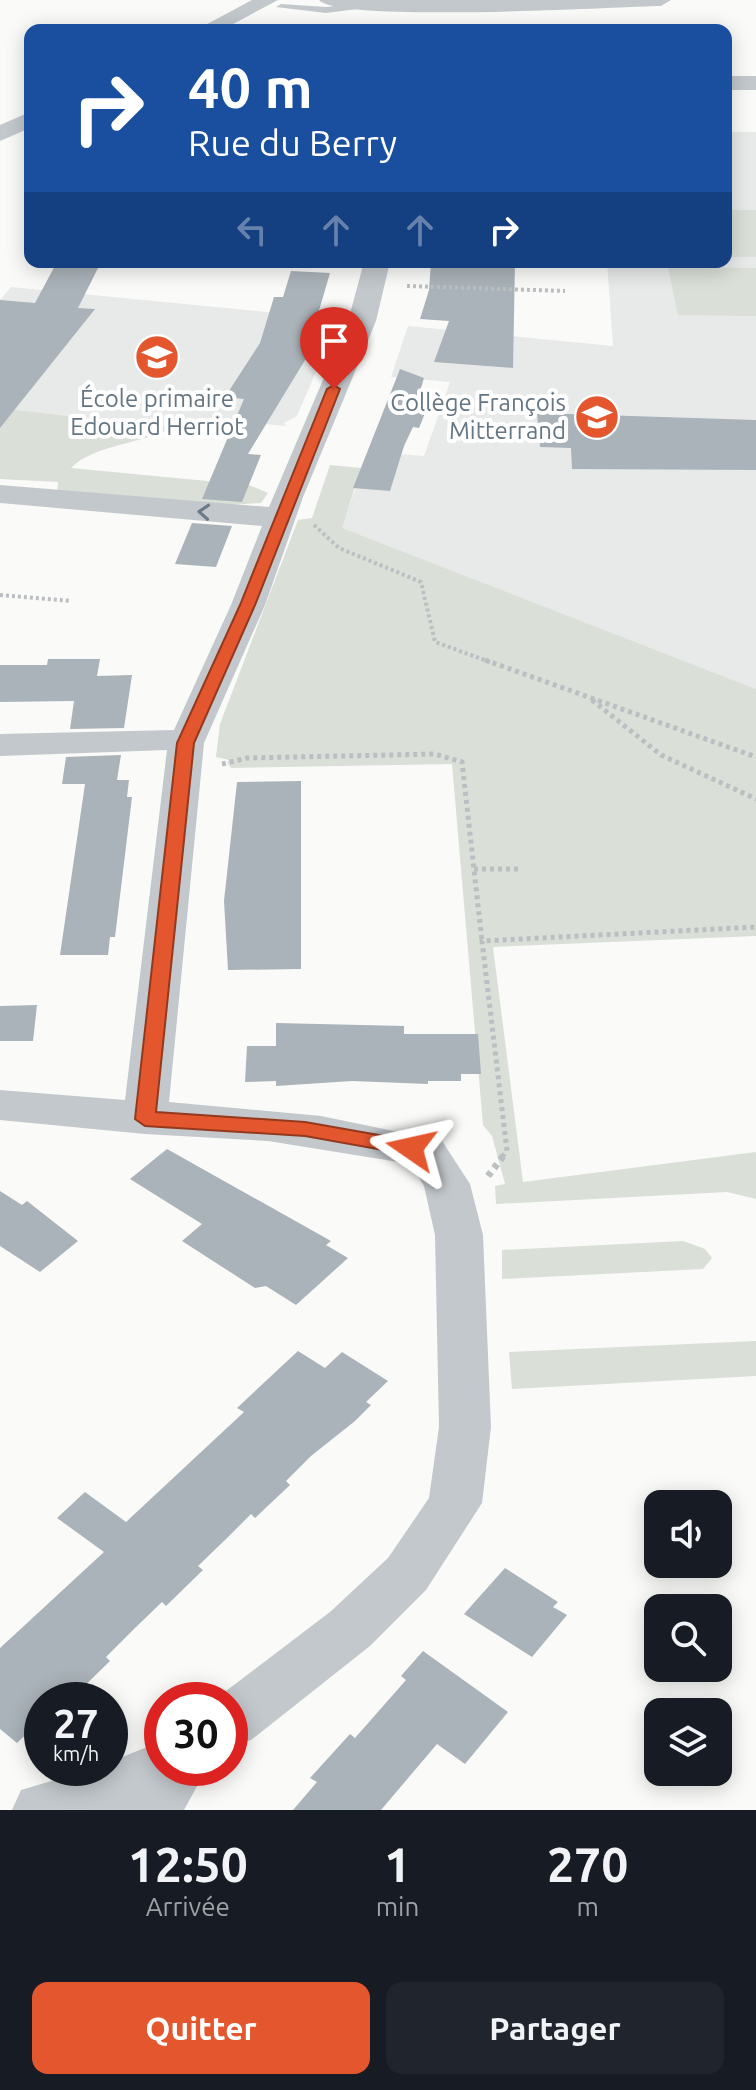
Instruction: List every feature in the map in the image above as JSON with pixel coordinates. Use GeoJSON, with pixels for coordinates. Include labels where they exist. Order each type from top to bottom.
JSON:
{"type":"FeatureCollection","features":[{"type":"Feature","properties":{"kind":"street"},"geometry":{"type":"LineString","coordinates":[[329,0],[361,6],[661,0]]}},
{"type":"Feature","properties":{"kind":"street"},"geometry":{"type":"LineString","coordinates":[[222,24],[275,4]]}},
{"type":"Feature","properties":{"kind":"street"},"geometry":{"type":"LineString","coordinates":[[732,83],[756,83]]}},
{"type":"Feature","properties":{"kind":"street"},"geometry":{"type":"LineString","coordinates":[[0,134],[24,122]]}},
{"type":"Feature","properties":{"kind":"street"},"geometry":{"type":"LineString","coordinates":[[145,1119],[185,753],[362,321],[373,274]]}},
{"type":"Feature","properties":{"kind":"street"},"geometry":{"type":"LineString","coordinates":[[0,494],[282,518]]}},
{"type":"Feature","properties":{"kind":"street"},"geometry":{"type":"LineString","coordinates":[[0,745],[164,739],[185,753]]}},
{"type":"Feature","properties":{"kind":"street"},"geometry":{"type":"LineString","coordinates":[[0,1105],[145,1119],[305,1129],[395,1144],[426,1152],[447,1184],[459,1235],[465,1427],[455,1503],[407,1574],[350,1629],[248,1708]]}},
{"type":"Feature","properties":{"kind":"street"},"geometry":{"type":"LineString","coordinates":[[42,1810],[101,1794],[144,1776]]}},
{"type":"Feature","properties":{"kind":"street"},"geometry":{"type":"LineString","coordinates":[[151,1810],[166,1786]]}},
{"type":"Feature","properties":{"kind":"lane"},"geometry":{"type":"LineString","coordinates":[[275,4],[326,10],[361,6]]}},
{"type":"Feature","properties":{"kind":"path"},"geometry":{"type":"LineString","coordinates":[[373,274],[565,291]]}},
{"type":"Feature","properties":{"kind":"path"},"geometry":{"type":"LineString","coordinates":[[282,518],[318,526],[339,548],[421,582],[435,642],[756,757]]}},
{"type":"Feature","properties":{"kind":"path"},"geometry":{"type":"LineString","coordinates":[[0,595],[71,601]]}},
{"type":"Feature","properties":{"kind":"path"},"geometry":{"type":"LineString","coordinates":[[589,697],[661,755],[756,799]]}},
{"type":"Feature","properties":{"kind":"path"},"geometry":{"type":"LineString","coordinates":[[185,753],[228,765],[247,758],[448,757],[462,762],[507,1151],[483,1183],[447,1184]]}},
{"type":"Feature","properties":{"kind":"path"},"geometry":{"type":"LineString","coordinates":[[474,869],[522,869]]}},
{"type":"Feature","properties":{"kind":"path"},"geometry":{"type":"LineString","coordinates":[[482,941],[756,927]]}},
{"type":"Feature","properties":{"kind":"shaded area","name":"Collège François Mitterrand"},"geometry":{"type":"Polygon","coordinates":[[[732,132],[756,132],[756,689],[341,528],[369,452],[424,456],[450,382],[391,377],[408,326],[613,346],[607,268],[732,268],[732,132]]]}},
{"type":"Feature","properties":{"kind":"shaded area"},"geometry":{"type":"Polygon","coordinates":[[[732,210],[756,210],[756,257],[732,257],[732,210]]]}},
{"type":"Feature","properties":{"kind":"shaded area"},"geometry":{"type":"Polygon","coordinates":[[[668,268],[756,268],[756,316],[678,315],[668,268]]]}},
{"type":"Feature","properties":{"kind":"shaded area","name":"École primaire Edouard Herriot"},"geometry":{"type":"Polygon","coordinates":[[[11,287],[339,319],[313,361],[318,367],[297,416],[284,423],[286,426],[199,418],[172,428],[0,408],[0,300],[11,287]]]}},
{"type":"Feature","properties":{"kind":"shaded area"},"geometry":{"type":"Polygon","coordinates":[[[0,408],[172,428],[93,454],[71,468],[249,485],[268,493],[261,503],[228,505],[57,494],[58,482],[0,479],[0,408]]]}},
{"type":"Feature","properties":{"kind":"shaded area"},"geometry":{"type":"Polygon","coordinates":[[[330,465],[361,468],[342,528],[756,689],[756,936],[493,947],[523,1182],[756,1152],[756,1199],[727,1192],[496,1204],[495,1186],[505,1184],[492,1136],[483,1125],[452,764],[231,768],[227,763],[229,760],[216,757],[220,724],[298,520],[312,518],[330,465]]]}},
{"type":"Feature","properties":{"kind":"shaded area"},"geometry":{"type":"Polygon","coordinates":[[[683,1241],[705,1249],[712,1258],[703,1269],[502,1279],[502,1250],[683,1241]]]}},
{"type":"Feature","properties":{"kind":"shaded area"},"geometry":{"type":"Polygon","coordinates":[[[756,1341],[756,1376],[512,1389],[509,1352],[756,1341]]]}},
{"type":"Feature","properties":{"kind":"building"},"geometry":{"type":"Polygon","coordinates":[[[54,268],[98,268],[78,308],[95,309],[0,428],[0,300],[35,303],[54,268]]]}},
{"type":"Feature","properties":{"kind":"building"},"geometry":{"type":"Polygon","coordinates":[[[431,268],[515,268],[513,368],[434,362],[449,321],[420,319],[429,290],[431,268]]]}},
{"type":"Feature","properties":{"kind":"building"},"geometry":{"type":"Polygon","coordinates":[[[291,271],[330,273],[313,331],[322,332],[248,454],[261,455],[242,502],[202,499],[244,399],[225,397],[260,343],[274,297],[283,297],[291,271]]]}},
{"type":"Feature","properties":{"kind":"building"},"geometry":{"type":"Polygon","coordinates":[[[400,369],[424,378],[419,395],[432,396],[419,428],[413,427],[404,446],[390,491],[353,488],[400,369]]]}},
{"type":"Feature","properties":{"kind":"building"},"geometry":{"type":"Polygon","coordinates":[[[537,413],[756,420],[756,470],[572,469],[571,448],[540,447],[537,413]]]}},
{"type":"Feature","properties":{"kind":"building"},"geometry":{"type":"Polygon","coordinates":[[[192,523],[232,526],[216,567],[175,564],[192,523]]]}},
{"type":"Feature","properties":{"kind":"building"},"geometry":{"type":"Polygon","coordinates":[[[48,659],[100,659],[97,676],[132,675],[124,728],[70,729],[74,701],[0,702],[0,665],[47,665],[48,659]]]}},
{"type":"Feature","properties":{"kind":"building"},"geometry":{"type":"Polygon","coordinates":[[[121,755],[117,780],[129,780],[127,797],[132,797],[115,937],[110,937],[108,955],[60,955],[85,784],[62,784],[66,757],[121,755]]]}},
{"type":"Feature","properties":{"kind":"building"},"geometry":{"type":"Polygon","coordinates":[[[301,781],[301,969],[228,970],[224,901],[237,782],[301,781]]]}},
{"type":"Feature","properties":{"kind":"building"},"geometry":{"type":"Polygon","coordinates":[[[37,1005],[33,1041],[0,1041],[0,1006],[37,1005]]]}},
{"type":"Feature","properties":{"kind":"building"},"geometry":{"type":"Polygon","coordinates":[[[276,1023],[404,1026],[404,1034],[478,1034],[481,1074],[461,1074],[461,1081],[428,1081],[428,1084],[352,1081],[276,1086],[276,1081],[245,1082],[247,1046],[276,1046],[276,1023]]]}},
{"type":"Feature","properties":{"kind":"building"},"geometry":{"type":"Polygon","coordinates":[[[167,1149],[331,1241],[326,1245],[348,1258],[296,1305],[266,1286],[255,1288],[182,1241],[202,1224],[130,1179],[167,1149]]]}},
{"type":"Feature","properties":{"kind":"building"},"geometry":{"type":"Polygon","coordinates":[[[0,1191],[22,1205],[27,1201],[78,1241],[40,1272],[0,1246],[0,1191]]]}},
{"type":"Feature","properties":{"kind":"building"},"geometry":{"type":"Polygon","coordinates":[[[298,1351],[325,1368],[342,1352],[388,1381],[366,1402],[371,1405],[355,1421],[311,1456],[286,1481],[290,1485],[255,1518],[251,1514],[198,1566],[203,1570],[166,1606],[162,1602],[106,1657],[110,1661],[88,1682],[24,1682],[24,1736],[17,1743],[0,1729],[0,1648],[104,1552],[57,1518],[85,1492],[126,1522],[244,1412],[237,1408],[298,1351]]]}},
{"type":"Feature","properties":{"kind":"building"},"geometry":{"type":"Polygon","coordinates":[[[505,1568],[558,1602],[553,1607],[567,1615],[532,1657],[464,1614],[505,1568]]]}},
{"type":"Feature","properties":{"kind":"building"},"geometry":{"type":"Polygon","coordinates":[[[423,1651],[508,1712],[465,1764],[437,1744],[381,1810],[293,1810],[317,1782],[310,1778],[350,1734],[355,1738],[406,1680],[401,1676],[423,1651]]]}},
{"type":"Feature","properties":{"kind":"place","name":"École primaire Edouard Herriot"},"geometry":{"type":"Point","coordinates":[157,357]}},
{"type":"Feature","properties":{"kind":"place","name":"Collège François Mitterrand"},"geometry":{"type":"Point","coordinates":[597,417]}},
{"type":"Feature","properties":{"kind":"route"},"geometry":{"type":"LineString","coordinates":[[334,389],[288,497],[248,605],[186,743],[145,1119],[305,1129],[411,1148]]}}]}
